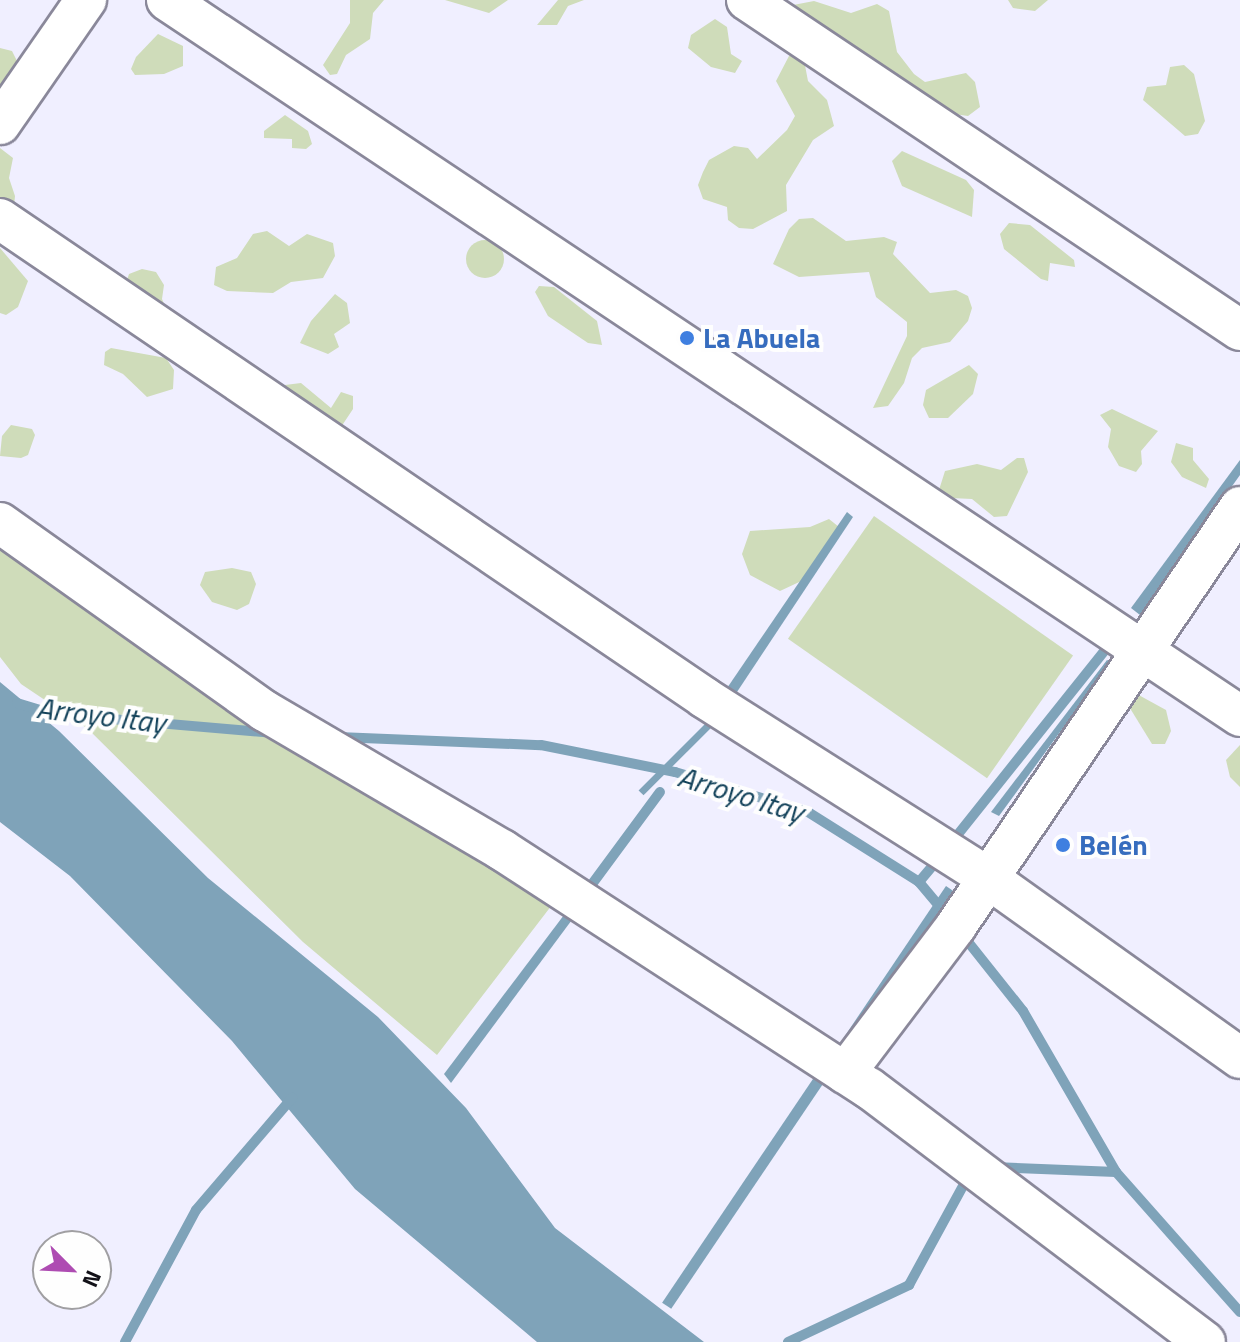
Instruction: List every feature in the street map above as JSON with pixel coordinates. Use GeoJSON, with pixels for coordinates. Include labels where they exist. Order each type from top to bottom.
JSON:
{"type":"FeatureCollection","features":[{"type":"Feature","properties":{"kind":"street"},"geometry":{"type":"LineString","coordinates":[[0,124],[86,0]]}},
{"type":"Feature","properties":{"kind":"street"},"geometry":{"type":"LineString","coordinates":[[167,0],[1240,716]]}},
{"type":"Feature","properties":{"kind":"street"},"geometry":{"type":"LineString","coordinates":[[747,0],[1240,330]]}},
{"type":"Feature","properties":{"kind":"street"},"geometry":{"type":"LineString","coordinates":[[0,219],[721,707],[985,876],[1240,1058]]}},
{"type":"Feature","properties":{"kind":"street"},"geometry":{"type":"LineString","coordinates":[[845,1073],[956,926],[985,876],[1240,507]]}},
{"type":"Feature","properties":{"kind":"street"},"geometry":{"type":"LineString","coordinates":[[0,523],[265,711],[502,850],[845,1073],[1205,1342]]}},
{"type":"Feature","properties":{"kind":"green space"},"geometry":{"type":"Polygon","coordinates":[[[350,0],[384,0],[373,13],[370,39],[346,55],[337,74],[330,75],[323,65],[350,23],[350,0]]]}},
{"type":"Feature","properties":{"kind":"green space"},"geometry":{"type":"Polygon","coordinates":[[[445,0],[508,0],[489,13],[445,0]]]}},
{"type":"Feature","properties":{"kind":"green space"},"geometry":{"type":"Polygon","coordinates":[[[558,0],[584,0],[568,6],[557,25],[537,25],[558,0]]]}},
{"type":"Feature","properties":{"kind":"green space"},"geometry":{"type":"Polygon","coordinates":[[[1008,0],[1048,0],[1035,11],[1013,8],[1008,0]]]}},
{"type":"Feature","properties":{"kind":"green space"},"geometry":{"type":"Polygon","coordinates":[[[814,1],[851,13],[877,4],[889,11],[897,52],[914,74],[925,82],[966,73],[975,82],[980,107],[968,116],[940,112],[788,6],[814,1]]]}},
{"type":"Feature","properties":{"kind":"green space"},"geometry":{"type":"Polygon","coordinates":[[[715,19],[727,27],[731,54],[742,61],[735,73],[711,67],[688,48],[691,35],[715,19]]]}},
{"type":"Feature","properties":{"kind":"green space"},"geometry":{"type":"Polygon","coordinates":[[[158,34],[183,46],[183,66],[164,74],[135,75],[131,69],[136,57],[158,34]]]}},
{"type":"Feature","properties":{"kind":"green space"},"geometry":{"type":"Polygon","coordinates":[[[0,48],[12,51],[18,63],[0,94],[0,48]]]}},
{"type":"Feature","properties":{"kind":"green space"},"geometry":{"type":"Polygon","coordinates":[[[803,55],[808,81],[827,100],[834,126],[813,140],[786,185],[787,211],[753,229],[739,228],[728,220],[727,207],[703,199],[698,185],[709,160],[734,146],[748,148],[757,159],[787,130],[795,116],[776,81],[789,56],[803,55]]]}},
{"type":"Feature","properties":{"kind":"green space"},"geometry":{"type":"Polygon","coordinates":[[[1184,65],[1194,74],[1205,121],[1198,134],[1185,136],[1143,100],[1147,87],[1166,85],[1170,67],[1184,65]]]}},
{"type":"Feature","properties":{"kind":"green space"},"geometry":{"type":"Polygon","coordinates":[[[285,115],[308,131],[312,144],[306,149],[292,148],[292,139],[264,138],[264,131],[285,115]]]}},
{"type":"Feature","properties":{"kind":"green space"},"geometry":{"type":"Polygon","coordinates":[[[0,148],[13,158],[9,178],[15,196],[14,206],[0,218],[0,148]]]}},
{"type":"Feature","properties":{"kind":"green space"},"geometry":{"type":"Polygon","coordinates":[[[902,151],[966,180],[974,190],[972,217],[902,186],[892,161],[902,151]]]}},
{"type":"Feature","properties":{"kind":"green space"},"geometry":{"type":"Polygon","coordinates":[[[813,218],[846,241],[884,237],[897,242],[893,254],[930,293],[956,290],[968,296],[972,308],[968,321],[950,342],[922,348],[912,358],[904,383],[888,406],[873,408],[907,336],[907,322],[876,297],[869,272],[799,277],[773,264],[789,229],[799,219],[813,218]]]}},
{"type":"Feature","properties":{"kind":"green space"},"geometry":{"type":"Polygon","coordinates":[[[1009,223],[1030,225],[1074,260],[1075,267],[1050,263],[1048,281],[1041,279],[1004,249],[1000,234],[1009,223]]]}},
{"type":"Feature","properties":{"kind":"green space"},"geometry":{"type":"Polygon","coordinates":[[[267,231],[289,246],[307,234],[333,243],[335,256],[323,278],[291,282],[273,293],[227,291],[214,285],[216,267],[237,258],[253,234],[267,231]]]}},
{"type":"Feature","properties":{"kind":"green space"},"geometry":{"type":"Polygon","coordinates":[[[485,240],[499,245],[504,259],[499,273],[485,278],[471,273],[466,259],[471,245],[485,240]]]}},
{"type":"Feature","properties":{"kind":"green space"},"geometry":{"type":"Polygon","coordinates":[[[0,248],[28,281],[18,307],[6,315],[0,313],[0,248]]]}},
{"type":"Feature","properties":{"kind":"green space"},"geometry":{"type":"Polygon","coordinates":[[[142,269],[156,272],[164,285],[162,299],[170,318],[125,286],[129,274],[142,269]]]}},
{"type":"Feature","properties":{"kind":"green space"},"geometry":{"type":"Polygon","coordinates":[[[539,286],[554,287],[597,321],[602,345],[588,343],[548,316],[535,292],[539,286]]]}},
{"type":"Feature","properties":{"kind":"green space"},"geometry":{"type":"Polygon","coordinates":[[[335,294],[347,303],[350,323],[334,334],[339,347],[328,354],[300,343],[311,321],[335,294]]]}},
{"type":"Feature","properties":{"kind":"green space"},"geometry":{"type":"Polygon","coordinates":[[[111,348],[166,358],[174,370],[173,389],[147,397],[123,374],[104,365],[105,352],[111,348]]]}},
{"type":"Feature","properties":{"kind":"green space"},"geometry":{"type":"Polygon","coordinates":[[[969,365],[978,374],[973,394],[948,418],[929,418],[923,405],[926,390],[969,365]]]}},
{"type":"Feature","properties":{"kind":"green space"},"geometry":{"type":"Polygon","coordinates":[[[301,383],[331,408],[341,392],[353,396],[353,409],[341,427],[277,386],[301,383]]]}},
{"type":"Feature","properties":{"kind":"green space"},"geometry":{"type":"Polygon","coordinates":[[[1112,409],[1158,431],[1141,451],[1142,464],[1136,472],[1119,466],[1108,447],[1111,429],[1100,415],[1112,409]]]}},
{"type":"Feature","properties":{"kind":"green space"},"geometry":{"type":"Polygon","coordinates":[[[11,425],[32,429],[35,435],[28,455],[21,458],[0,456],[2,436],[11,425]]]}},
{"type":"Feature","properties":{"kind":"green space"},"geometry":{"type":"Polygon","coordinates":[[[1176,443],[1193,448],[1193,460],[1209,479],[1206,488],[1182,477],[1171,462],[1176,443]]]}},
{"type":"Feature","properties":{"kind":"green space"},"geometry":{"type":"Polygon","coordinates":[[[1017,458],[1024,458],[1028,472],[1007,516],[994,517],[972,499],[951,498],[939,490],[945,471],[977,464],[1001,470],[1017,458]]]}},
{"type":"Feature","properties":{"kind":"green space"},"geometry":{"type":"Polygon","coordinates":[[[874,516],[1073,655],[987,778],[788,639],[874,516]]]}},
{"type":"Feature","properties":{"kind":"green space"},"geometry":{"type":"Polygon","coordinates":[[[829,519],[839,527],[812,576],[780,591],[750,575],[742,554],[750,531],[810,527],[829,519]]]}},
{"type":"Feature","properties":{"kind":"green space"},"geometry":{"type":"Polygon","coordinates":[[[0,522],[555,901],[437,1055],[303,942],[88,729],[21,684],[0,657],[0,522]]]}},
{"type":"Feature","properties":{"kind":"green space"},"geometry":{"type":"Polygon","coordinates":[[[232,568],[251,572],[256,584],[249,604],[237,610],[212,602],[200,585],[205,572],[232,568]]]}},
{"type":"Feature","properties":{"kind":"green space"},"geometry":{"type":"Polygon","coordinates":[[[1135,693],[1166,710],[1171,731],[1165,744],[1152,744],[1128,705],[1135,693]]]}},
{"type":"Feature","properties":{"kind":"green space"},"geometry":{"type":"Polygon","coordinates":[[[1240,745],[1240,787],[1230,777],[1226,760],[1240,745]]]}},
{"type":"Feature","properties":{"kind":"water"},"geometry":{"type":"Polygon","coordinates":[[[1240,460],[1240,475],[1140,615],[1131,608],[1240,460]]]}},
{"type":"Feature","properties":{"kind":"water"},"geometry":{"type":"Polygon","coordinates":[[[847,512],[853,517],[733,698],[723,694],[847,512]]]}},
{"type":"Feature","properties":{"kind":"water"},"geometry":{"type":"Polygon","coordinates":[[[1107,660],[1111,662],[999,816],[991,812],[1107,660]]]}},
{"type":"Feature","properties":{"kind":"water"},"geometry":{"type":"Polygon","coordinates":[[[0,682],[59,731],[208,878],[378,1017],[466,1108],[555,1228],[704,1342],[537,1342],[355,1189],[232,1041],[70,876],[0,822],[0,682]]]}},
{"type":"Feature","properties":{"kind":"water"},"geometry":{"type":"Polygon","coordinates":[[[710,719],[715,724],[644,795],[639,790],[710,719]]]}},
{"type":"Feature","properties":{"kind":"water"},"geometry":{"type":"Polygon","coordinates":[[[946,886],[955,892],[849,1049],[840,1043],[946,886]]]}},
{"type":"Feature","properties":{"kind":"water"},"geometry":{"type":"Polygon","coordinates":[[[573,903],[580,909],[451,1083],[444,1074],[573,903]]]}},
{"type":"Feature","properties":{"kind":"water"},"geometry":{"type":"Polygon","coordinates":[[[817,1073],[826,1079],[671,1309],[662,1303],[817,1073]]]}},
{"type":"Feature","properties":{"kind":"waterway"},"geometry":{"type":"LineString","coordinates":[[951,843],[1113,640]]}},
{"type":"Feature","properties":{"kind":"waterway","name":"Arroyo Itay"},"geometry":{"type":"LineString","coordinates":[[17,703],[53,714],[274,733]]}},
{"type":"Feature","properties":{"kind":"waterway","name":"Arroyo Itay"},"geometry":{"type":"LineString","coordinates":[[338,737],[541,745],[675,772],[808,812],[919,882],[943,911]]}},
{"type":"Feature","properties":{"kind":"waterway"},"geometry":{"type":"LineString","coordinates":[[584,895],[660,792]]}},
{"type":"Feature","properties":{"kind":"waterway"},"geometry":{"type":"LineString","coordinates":[[919,882],[941,856]]}},
{"type":"Feature","properties":{"kind":"waterway","name":"Arroyo Itay"},"geometry":{"type":"LineString","coordinates":[[961,933],[1023,1011],[1116,1172],[1240,1312]]}},
{"type":"Feature","properties":{"kind":"waterway"},"geometry":{"type":"LineString","coordinates":[[125,1342],[196,1210],[292,1098]]}},
{"type":"Feature","properties":{"kind":"waterway"},"geometry":{"type":"LineString","coordinates":[[994,1167],[1116,1172]]}},
{"type":"Feature","properties":{"kind":"waterway"},"geometry":{"type":"LineString","coordinates":[[788,1342],[909,1285],[970,1173]]}},
{"type":"Feature","properties":{"kind":"place","name":"La Abuela"},"geometry":{"type":"Point","coordinates":[687,338]}},
{"type":"Feature","properties":{"kind":"place","name":"Belén"},"geometry":{"type":"Point","coordinates":[1063,845]}}]}
